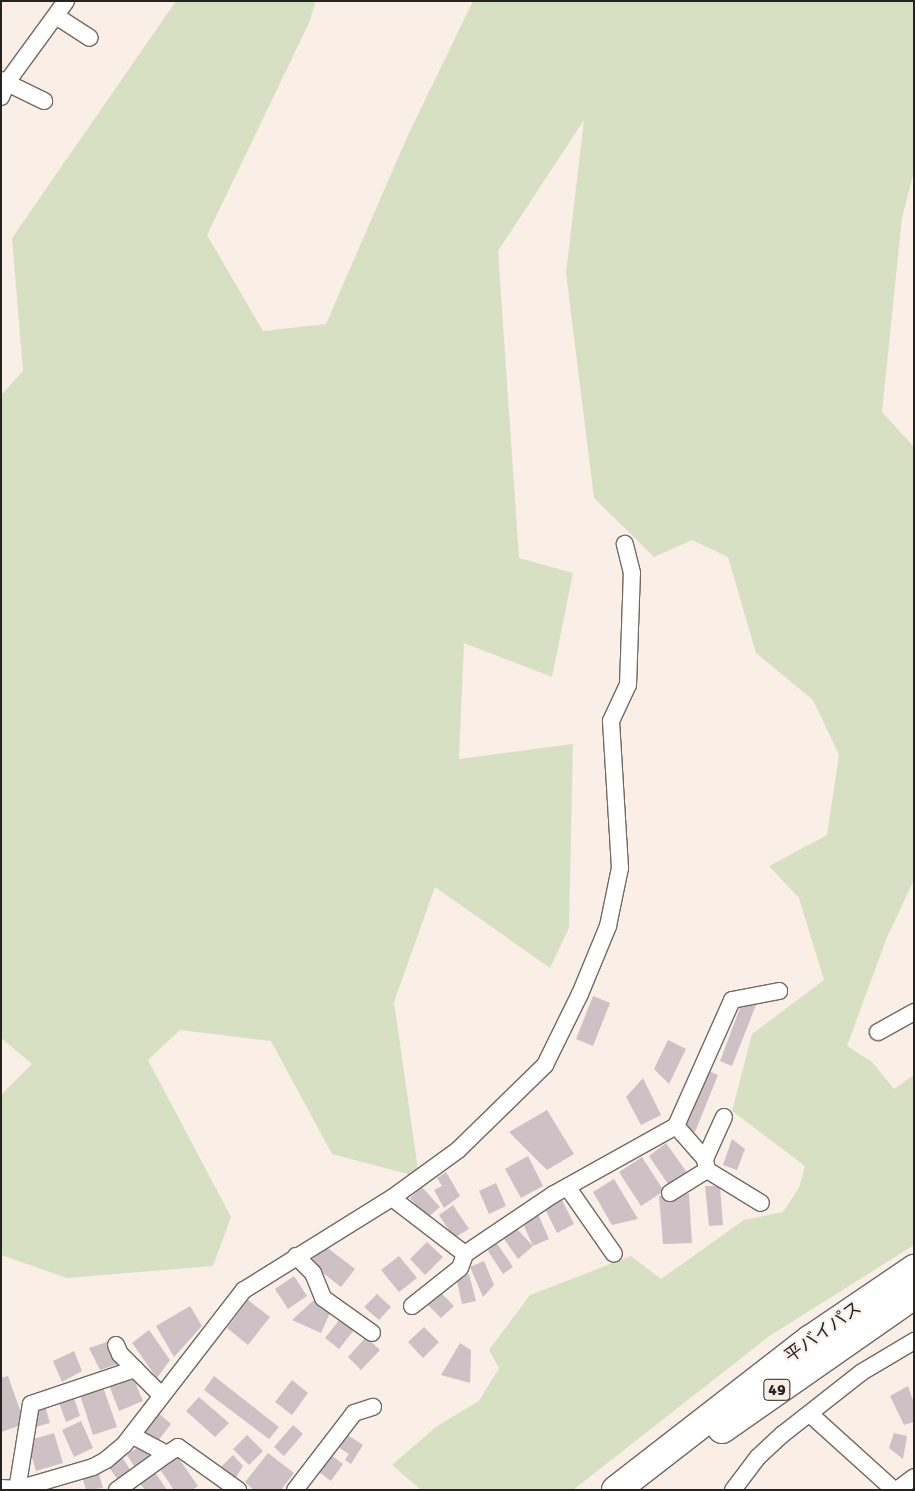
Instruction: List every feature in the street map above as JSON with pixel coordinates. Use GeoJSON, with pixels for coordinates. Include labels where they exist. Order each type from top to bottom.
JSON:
{"type":"FeatureCollection","features":[{"type":"Feature","properties":{"kind":"highway","name":"平バイパス"},"geometry":{"type":"LineString","coordinates":[[616,1490],[804,1344],[914,1269]]}},
{"type":"Feature","properties":{"kind":"highway","name":"平バイパス"},"geometry":{"type":"LineString","coordinates":[[643,1490],[703,1443],[914,1295]]}},
{"type":"Feature","properties":{"kind":"street"},"geometry":{"type":"LineString","coordinates":[[44,100],[3,86],[66,1]]}},
{"type":"Feature","properties":{"kind":"street"},"geometry":{"type":"LineString","coordinates":[[56,16],[90,38]]}},
{"type":"Feature","properties":{"kind":"street"},"geometry":{"type":"LineString","coordinates":[[1,1488],[19,1489],[51,1484],[93,1467],[124,1445],[244,1290],[392,1198],[458,1150],[545,1065],[580,994],[608,926],[620,868],[611,721],[628,685],[632,573],[625,544]]}},
{"type":"Feature","properties":{"kind":"street"},"geometry":{"type":"LineString","coordinates":[[412,1306],[460,1268],[465,1254],[568,1188],[676,1126],[732,1000],[779,991]]}},
{"type":"Feature","properties":{"kind":"street"},"geometry":{"type":"LineString","coordinates":[[878,1032],[914,1012]]}},
{"type":"Feature","properties":{"kind":"street"},"geometry":{"type":"LineString","coordinates":[[670,1193],[706,1165],[724,1117]]}},
{"type":"Feature","properties":{"kind":"street"},"geometry":{"type":"LineString","coordinates":[[676,1126],[706,1165],[761,1203]]}},
{"type":"Feature","properties":{"kind":"street"},"geometry":{"type":"LineString","coordinates":[[568,1188],[614,1254]]}},
{"type":"Feature","properties":{"kind":"street"},"geometry":{"type":"LineString","coordinates":[[392,1198],[465,1254]]}},
{"type":"Feature","properties":{"kind":"street"},"geometry":{"type":"LineString","coordinates":[[296,1256],[313,1273],[323,1298],[372,1333]]}},
{"type":"Feature","properties":{"kind":"street"},"geometry":{"type":"LineString","coordinates":[[733,1490],[758,1457],[783,1434],[811,1415],[862,1372],[914,1341]]}},
{"type":"Feature","properties":{"kind":"street"},"geometry":{"type":"LineString","coordinates":[[116,1346],[135,1370],[162,1396]]}},
{"type":"Feature","properties":{"kind":"street"},"geometry":{"type":"LineString","coordinates":[[19,1489],[31,1404],[135,1370]]}},
{"type":"Feature","properties":{"kind":"street"},"geometry":{"type":"LineString","coordinates":[[295,1490],[354,1413],[373,1407]]}},
{"type":"Feature","properties":{"kind":"street"},"geometry":{"type":"LineString","coordinates":[[811,1415],[896,1490],[914,1477]]}},
{"type":"Feature","properties":{"kind":"street"},"geometry":{"type":"LineString","coordinates":[[132,1435],[166,1454]]}},
{"type":"Feature","properties":{"kind":"street"},"geometry":{"type":"LineString","coordinates":[[117,1490],[178,1447],[226,1487]]}},
{"type":"Feature","properties":{"kind":"green space"},"geometry":{"type":"Polygon","coordinates":[[[176,1],[316,1],[309,23],[207,235],[263,331],[326,324],[408,135],[473,1],[914,1],[914,171],[902,218],[882,412],[914,447],[914,880],[887,937],[847,1046],[872,1062],[894,1089],[914,1075],[914,1245],[768,1337],[573,1490],[421,1490],[392,1465],[437,1426],[479,1401],[499,1368],[489,1350],[530,1295],[631,1256],[661,1279],[744,1220],[783,1212],[799,1188],[805,1166],[732,1111],[752,1034],[824,980],[799,898],[769,866],[827,835],[839,755],[813,700],[756,653],[728,557],[692,540],[654,557],[594,498],[566,273],[584,120],[498,251],[519,558],[573,573],[552,677],[464,643],[459,759],[573,744],[569,928],[550,968],[435,887],[394,1002],[419,1177],[332,1154],[271,1041],[180,1030],[148,1060],[231,1217],[213,1266],[67,1278],[1,1255],[1,1095],[32,1064],[1,1038],[1,395],[23,371],[12,238],[176,1]]]}},
{"type":"Feature","properties":{"kind":"building"},"geometry":{"type":"Polygon","coordinates":[[[593,996],[610,1003],[593,1046],[576,1039],[593,996]]]}},
{"type":"Feature","properties":{"kind":"building"},"geometry":{"type":"Polygon","coordinates":[[[743,1000],[756,1005],[732,1066],[720,1061],[743,1000]]]}},
{"type":"Feature","properties":{"kind":"building"},"geometry":{"type":"Polygon","coordinates":[[[668,1040],[686,1049],[669,1084],[654,1069],[668,1040]]]}},
{"type":"Feature","properties":{"kind":"building"},"geometry":{"type":"Polygon","coordinates":[[[705,1069],[718,1075],[695,1132],[682,1127],[705,1069]]]}},
{"type":"Feature","properties":{"kind":"building"},"geometry":{"type":"Polygon","coordinates":[[[643,1078],[661,1115],[641,1125],[626,1097],[643,1078]]]}},
{"type":"Feature","properties":{"kind":"building"},"geometry":{"type":"Polygon","coordinates":[[[547,1110],[574,1154],[547,1170],[509,1132],[547,1110]]]}},
{"type":"Feature","properties":{"kind":"building"},"geometry":{"type":"Polygon","coordinates":[[[732,1139],[745,1149],[737,1170],[723,1165],[732,1139]]]}},
{"type":"Feature","properties":{"kind":"building"},"geometry":{"type":"Polygon","coordinates":[[[666,1143],[688,1174],[670,1187],[649,1156],[666,1143]]]}},
{"type":"Feature","properties":{"kind":"building"},"geometry":{"type":"Polygon","coordinates":[[[528,1156],[543,1186],[521,1198],[505,1169],[528,1156]]]}},
{"type":"Feature","properties":{"kind":"building"},"geometry":{"type":"Polygon","coordinates":[[[642,1157],[664,1191],[641,1206],[619,1172],[642,1157]]]}},
{"type":"Feature","properties":{"kind":"building"},"geometry":{"type":"Polygon","coordinates":[[[446,1172],[460,1196],[444,1208],[434,1190],[442,1186],[437,1178],[446,1172]]]}},
{"type":"Feature","properties":{"kind":"building"},"geometry":{"type":"Polygon","coordinates":[[[614,1179],[638,1219],[612,1225],[593,1192],[614,1179]]]}},
{"type":"Feature","properties":{"kind":"building"},"geometry":{"type":"Polygon","coordinates":[[[496,1183],[506,1206],[489,1214],[479,1191],[496,1183]]]}},
{"type":"Feature","properties":{"kind":"building"},"geometry":{"type":"Polygon","coordinates":[[[705,1186],[720,1186],[723,1225],[709,1226],[705,1186]]]}},
{"type":"Feature","properties":{"kind":"building"},"geometry":{"type":"Polygon","coordinates":[[[422,1187],[440,1207],[427,1218],[410,1198],[422,1187]]]}},
{"type":"Feature","properties":{"kind":"building"},"geometry":{"type":"Polygon","coordinates":[[[689,1194],[692,1243],[663,1244],[659,1196],[689,1194]]]}},
{"type":"Feature","properties":{"kind":"building"},"geometry":{"type":"Polygon","coordinates":[[[562,1200],[574,1224],[557,1233],[545,1209],[562,1200]]]}},
{"type":"Feature","properties":{"kind":"building"},"geometry":{"type":"Polygon","coordinates":[[[453,1205],[469,1229],[454,1238],[439,1215],[453,1205]]]}},
{"type":"Feature","properties":{"kind":"building"},"geometry":{"type":"Polygon","coordinates":[[[538,1214],[549,1239],[533,1246],[524,1226],[538,1214]]]}},
{"type":"Feature","properties":{"kind":"building"},"geometry":{"type":"Polygon","coordinates":[[[515,1227],[533,1246],[518,1259],[502,1236],[515,1227]]]}},
{"type":"Feature","properties":{"kind":"building"},"geometry":{"type":"Polygon","coordinates":[[[427,1242],[443,1257],[425,1275],[410,1259],[427,1242]]]}},
{"type":"Feature","properties":{"kind":"building"},"geometry":{"type":"Polygon","coordinates":[[[496,1242],[513,1267],[503,1274],[488,1251],[496,1242]]]}},
{"type":"Feature","properties":{"kind":"building"},"geometry":{"type":"Polygon","coordinates":[[[324,1245],[355,1269],[341,1287],[310,1263],[324,1245]]]}},
{"type":"Feature","properties":{"kind":"building"},"geometry":{"type":"Polygon","coordinates":[[[399,1256],[417,1278],[399,1292],[381,1270],[399,1256]]]}},
{"type":"Feature","properties":{"kind":"building"},"geometry":{"type":"Polygon","coordinates":[[[484,1261],[494,1285],[483,1297],[470,1267],[484,1261]]]}},
{"type":"Feature","properties":{"kind":"building"},"geometry":{"type":"Polygon","coordinates":[[[469,1274],[476,1301],[462,1304],[457,1281],[469,1274]]]}},
{"type":"Feature","properties":{"kind":"building"},"geometry":{"type":"Polygon","coordinates":[[[294,1276],[307,1296],[288,1309],[275,1289],[294,1276]]]}},
{"type":"Feature","properties":{"kind":"building"},"geometry":{"type":"Polygon","coordinates":[[[439,1291],[454,1306],[441,1318],[426,1303],[439,1291]]]}},
{"type":"Feature","properties":{"kind":"building"},"geometry":{"type":"Polygon","coordinates":[[[377,1294],[391,1307],[379,1320],[364,1307],[377,1294]]]}},
{"type":"Feature","properties":{"kind":"building"},"geometry":{"type":"Polygon","coordinates":[[[316,1298],[330,1313],[321,1333],[292,1320],[316,1298]]]}},
{"type":"Feature","properties":{"kind":"building"},"geometry":{"type":"Polygon","coordinates":[[[248,1300],[270,1317],[248,1345],[227,1328],[248,1300]]]}},
{"type":"Feature","properties":{"kind":"building"},"geometry":{"type":"Polygon","coordinates":[[[190,1306],[202,1326],[174,1357],[156,1326],[190,1306]]]}},
{"type":"Feature","properties":{"kind":"building"},"geometry":{"type":"Polygon","coordinates":[[[340,1319],[354,1330],[339,1349],[325,1338],[340,1319]]]}},
{"type":"Feature","properties":{"kind":"building"},"geometry":{"type":"Polygon","coordinates":[[[424,1327],[439,1342],[423,1358],[408,1342],[424,1327]]]}},
{"type":"Feature","properties":{"kind":"building"},"geometry":{"type":"Polygon","coordinates":[[[149,1330],[170,1360],[157,1378],[132,1343],[149,1330]]]}},
{"type":"Feature","properties":{"kind":"building"},"geometry":{"type":"Polygon","coordinates":[[[366,1337],[380,1350],[361,1370],[348,1357],[366,1337]]]}},
{"type":"Feature","properties":{"kind":"building"},"geometry":{"type":"Polygon","coordinates":[[[107,1342],[118,1364],[100,1370],[89,1348],[107,1342]]]}},
{"type":"Feature","properties":{"kind":"building"},"geometry":{"type":"Polygon","coordinates":[[[460,1343],[471,1350],[470,1383],[441,1375],[460,1343]]]}},
{"type":"Feature","properties":{"kind":"building"},"geometry":{"type":"Polygon","coordinates":[[[74,1351],[82,1371],[62,1382],[53,1361],[74,1351]]]}},
{"type":"Feature","properties":{"kind":"building"},"geometry":{"type":"Polygon","coordinates":[[[132,1375],[143,1401],[119,1411],[109,1385],[132,1375]]]}},
{"type":"Feature","properties":{"kind":"building"},"geometry":{"type":"Polygon","coordinates":[[[8,1376],[25,1424],[1,1432],[1,1378],[8,1376]]]}},
{"type":"Feature","properties":{"kind":"building"},"geometry":{"type":"Polygon","coordinates":[[[214,1376],[279,1427],[269,1439],[204,1390],[214,1376]]]}},
{"type":"Feature","properties":{"kind":"building"},"geometry":{"type":"Polygon","coordinates":[[[292,1380],[308,1393],[292,1415],[275,1402],[292,1380]]]}},
{"type":"Feature","properties":{"kind":"building"},"geometry":{"type":"Polygon","coordinates":[[[102,1384],[117,1427],[93,1435],[79,1392],[102,1384]]]}},
{"type":"Feature","properties":{"kind":"building"},"geometry":{"type":"Polygon","coordinates":[[[908,1386],[914,1403],[914,1422],[904,1425],[890,1396],[908,1386]]]}},
{"type":"Feature","properties":{"kind":"building"},"geometry":{"type":"Polygon","coordinates":[[[199,1397],[229,1423],[215,1437],[186,1411],[199,1397]]]}},
{"type":"Feature","properties":{"kind":"building"},"geometry":{"type":"Polygon","coordinates":[[[74,1398],[80,1416],[66,1422],[59,1403],[74,1398]]]}},
{"type":"Feature","properties":{"kind":"building"},"geometry":{"type":"Polygon","coordinates":[[[45,1406],[50,1423],[32,1428],[27,1412],[45,1406]]]}},
{"type":"Feature","properties":{"kind":"building"},"geometry":{"type":"Polygon","coordinates":[[[157,1412],[171,1424],[158,1441],[143,1431],[157,1412]]]}},
{"type":"Feature","properties":{"kind":"building"},"geometry":{"type":"Polygon","coordinates":[[[81,1421],[93,1448],[74,1457],[62,1430],[81,1421]]]}},
{"type":"Feature","properties":{"kind":"building"},"geometry":{"type":"Polygon","coordinates":[[[293,1425],[303,1434],[284,1456],[274,1447],[293,1425]]]}},
{"type":"Feature","properties":{"kind":"building"},"geometry":{"type":"Polygon","coordinates":[[[343,1432],[363,1445],[351,1464],[345,1460],[349,1454],[335,1445],[343,1432]]]}},
{"type":"Feature","properties":{"kind":"building"},"geometry":{"type":"Polygon","coordinates":[[[54,1433],[63,1463],[36,1471],[27,1441],[54,1433]]]}},
{"type":"Feature","properties":{"kind":"building"},"geometry":{"type":"Polygon","coordinates":[[[894,1433],[907,1436],[903,1459],[889,1448],[894,1433]]]}},
{"type":"Feature","properties":{"kind":"building"},"geometry":{"type":"Polygon","coordinates":[[[247,1435],[263,1451],[249,1465],[233,1449],[247,1435]]]}},
{"type":"Feature","properties":{"kind":"building"},"geometry":{"type":"Polygon","coordinates":[[[141,1445],[151,1459],[136,1469],[127,1455],[141,1445]]]}},
{"type":"Feature","properties":{"kind":"building"},"geometry":{"type":"Polygon","coordinates":[[[327,1452],[343,1464],[331,1481],[315,1469],[327,1452]]]}},
{"type":"Feature","properties":{"kind":"building"},"geometry":{"type":"Polygon","coordinates":[[[268,1453],[294,1473],[281,1490],[254,1490],[245,1482],[268,1453]]]}},
{"type":"Feature","properties":{"kind":"building"},"geometry":{"type":"Polygon","coordinates":[[[233,1455],[243,1466],[235,1479],[221,1467],[233,1455]]]}},
{"type":"Feature","properties":{"kind":"building"},"geometry":{"type":"Polygon","coordinates":[[[177,1456],[198,1486],[192,1490],[174,1490],[159,1468],[177,1456]]]}},
{"type":"Feature","properties":{"kind":"building"},"geometry":{"type":"Polygon","coordinates":[[[122,1457],[131,1471],[118,1480],[108,1466],[122,1457]]]}},
{"type":"Feature","properties":{"kind":"building"},"geometry":{"type":"Polygon","coordinates":[[[98,1471],[103,1488],[86,1490],[82,1476],[98,1471]]]}},
{"type":"Feature","properties":{"kind":"building"},"geometry":{"type":"Polygon","coordinates":[[[154,1471],[167,1490],[145,1490],[139,1482],[154,1471]]]}}]}
